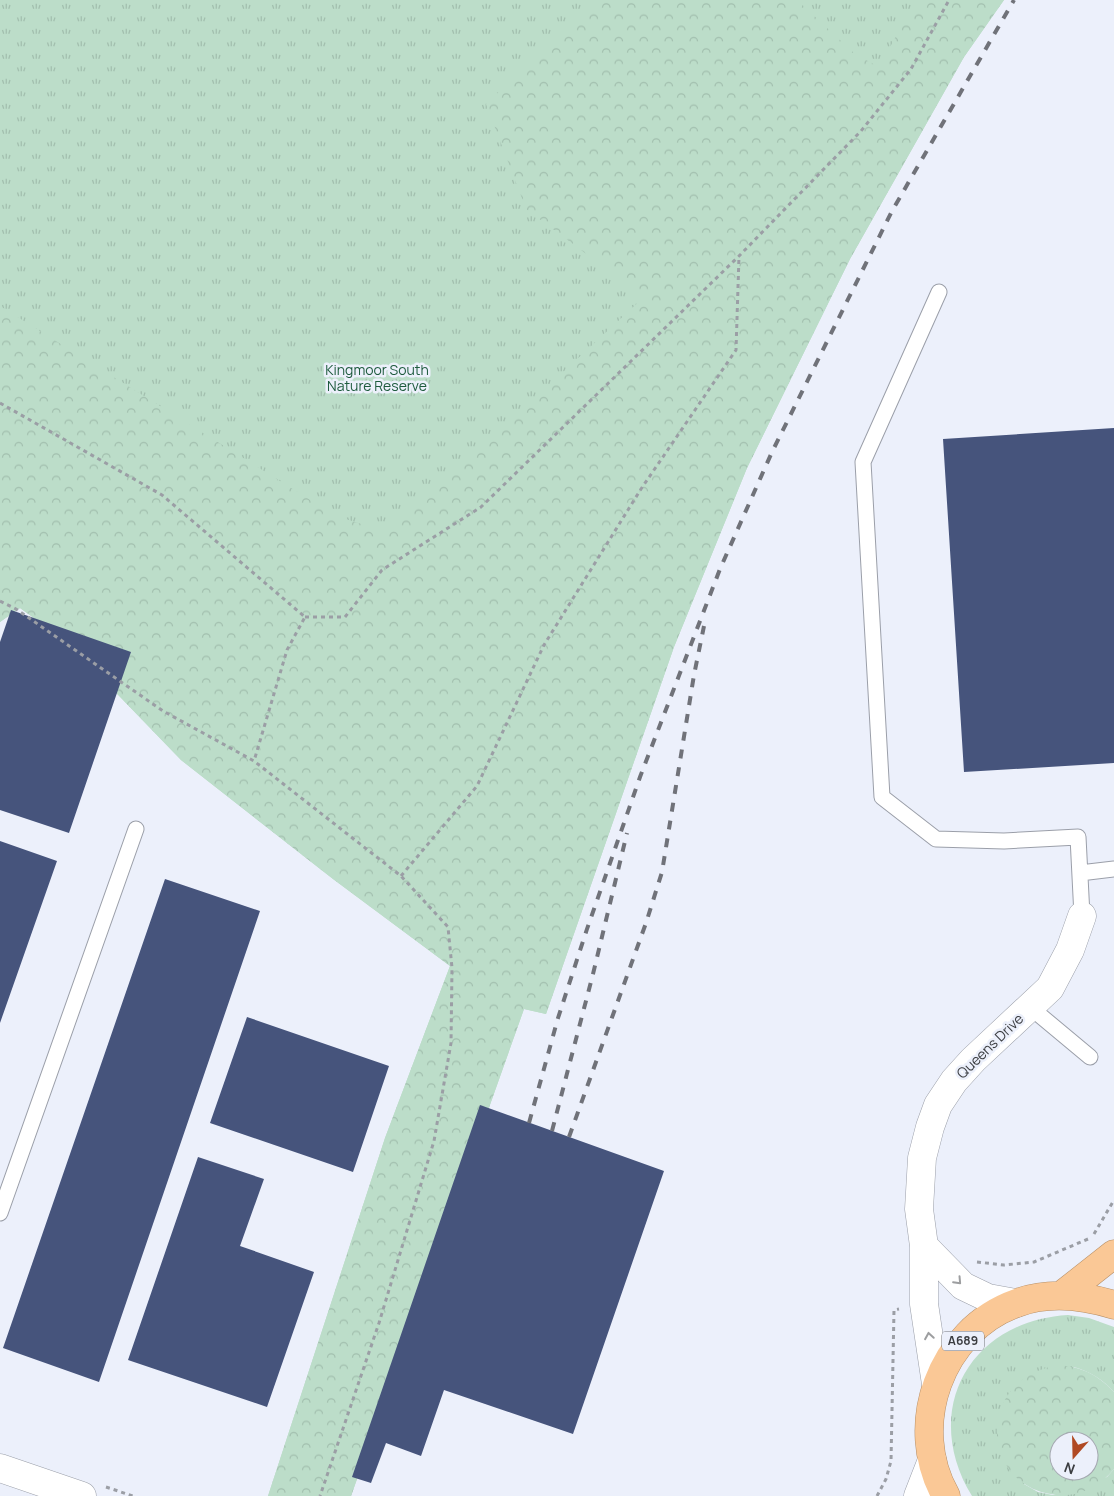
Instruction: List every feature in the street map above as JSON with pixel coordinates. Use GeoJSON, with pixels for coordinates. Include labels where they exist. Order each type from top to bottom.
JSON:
{"type":"FeatureCollection","features":[{"type":"Feature","properties":{"kind":"highway"},"geometry":{"type":"LineString","coordinates":[[1062,1295],[1114,1254]]}},
{"type":"Feature","properties":{"kind":"highway","name":"A689"},"geometry":{"type":"LineString","coordinates":[[946,1496],[932,1460],[928,1434],[930,1409],[936,1384],[950,1357],[969,1333],[994,1314],[1016,1303],[1042,1297],[1062,1295],[1091,1298],[1114,1305]]}},
{"type":"Feature","properties":{"kind":"street","name":"Queens Drive"},"geometry":{"type":"LineString","coordinates":[[936,1384],[924,1304],[924,1246],[919,1209],[922,1158],[938,1105],[954,1081],[973,1060],[1050,988],[1070,950],[1082,916]]}},
{"type":"Feature","properties":{"kind":"street"},"geometry":{"type":"LineString","coordinates":[[924,1246],[962,1286],[988,1298],[1016,1303]]}},
{"type":"Feature","properties":{"kind":"street"},"geometry":{"type":"LineString","coordinates":[[918,1496],[932,1460]]}},
{"type":"Feature","properties":{"kind":"street"},"geometry":{"type":"LineString","coordinates":[[0,1468],[82,1496]]}},
{"type":"Feature","properties":{"kind":"lane"},"geometry":{"type":"LineString","coordinates":[[939,292],[864,462],[882,797],[936,838],[1004,841],[1078,837],[1082,916]]}},
{"type":"Feature","properties":{"kind":"lane"},"geometry":{"type":"LineString","coordinates":[[0,1213],[136,829]]}},
{"type":"Feature","properties":{"kind":"lane"},"geometry":{"type":"LineString","coordinates":[[1080,873],[1114,869]]}},
{"type":"Feature","properties":{"kind":"lane"},"geometry":{"type":"LineString","coordinates":[[1030,1007],[1090,1057]]}},
{"type":"Feature","properties":{"kind":"path"},"geometry":{"type":"LineString","coordinates":[[0,403],[162,495],[305,617],[345,617],[382,570],[481,507],[739,256],[861,131],[911,69],[949,0]]}},
{"type":"Feature","properties":{"kind":"path"},"geometry":{"type":"LineString","coordinates":[[401,876],[477,786],[544,645],[641,489],[736,350],[739,256]]}},
{"type":"Feature","properties":{"kind":"path"},"geometry":{"type":"LineString","coordinates":[[0,601],[16,609],[163,711],[254,761],[401,876],[448,927],[452,968],[451,1043],[431,1151],[380,1323],[320,1496]]}},
{"type":"Feature","properties":{"kind":"path"},"geometry":{"type":"LineString","coordinates":[[254,761],[287,650],[305,617]]}},
{"type":"Feature","properties":{"kind":"path"},"geometry":{"type":"LineString","coordinates":[[877,1496],[886,1479],[891,1461],[894,1310]]}},
{"type":"Feature","properties":{"kind":"green space","name":"Kingmoor South Nature Reserve"},"geometry":{"type":"Polygon","coordinates":[[[0,0],[1004,0],[964,57],[850,259],[747,468],[674,647],[546,1014],[524,1009],[351,1496],[268,1496],[385,1138],[450,966],[333,879],[181,760],[67,642],[20,608],[0,622],[0,0]]]}},
{"type":"Feature","properties":{"kind":"green space","name":"Kingmoor South Nature Reserve"},"geometry":{"type":"Polygon","coordinates":[[[596,0],[797,0],[855,54],[879,67],[916,0],[1004,0],[964,57],[850,259],[747,468],[674,647],[546,1014],[524,1009],[351,1496],[268,1496],[385,1138],[450,966],[333,879],[181,760],[67,642],[20,608],[0,622],[0,306],[336,516],[368,526],[396,527],[644,297],[526,209],[486,104],[596,0]]]}},
{"type":"Feature","properties":{"kind":"green space"},"geometry":{"type":"Polygon","coordinates":[[[1068,1315],[1089,1318],[1114,1327],[1114,1392],[1096,1376],[1074,1367],[1024,1484],[1038,1492],[1053,1495],[1099,1481],[1107,1477],[1114,1469],[1114,1496],[972,1496],[957,1464],[951,1433],[953,1403],[963,1376],[980,1352],[1004,1334],[1033,1321],[1068,1315]]]}},
{"type":"Feature","properties":{"kind":"green space"},"geometry":{"type":"Polygon","coordinates":[[[1058,1365],[1089,1372],[1101,1380],[1114,1392],[1114,1469],[1097,1485],[1069,1495],[1035,1489],[1015,1476],[1002,1457],[997,1435],[999,1413],[1010,1392],[1030,1375],[1058,1365]]]}},
{"type":"Feature","properties":{"kind":"building"},"geometry":{"type":"Polygon","coordinates":[[[1114,428],[1114,763],[964,772],[943,439],[1114,428]]]}},
{"type":"Feature","properties":{"kind":"building"},"geometry":{"type":"Polygon","coordinates":[[[11,610],[131,652],[69,833],[0,810],[0,642],[11,610]]]}},
{"type":"Feature","properties":{"kind":"building"},"geometry":{"type":"Polygon","coordinates":[[[0,841],[57,861],[0,1023],[0,841]]]}},
{"type":"Feature","properties":{"kind":"building"},"geometry":{"type":"Polygon","coordinates":[[[165,879],[260,911],[99,1382],[3,1348],[165,879]]]}},
{"type":"Feature","properties":{"kind":"building"},"geometry":{"type":"Polygon","coordinates":[[[247,1017],[389,1066],[353,1172],[210,1123],[247,1017]]]}},
{"type":"Feature","properties":{"kind":"building"},"geometry":{"type":"Polygon","coordinates":[[[480,1105],[664,1171],[573,1434],[444,1390],[421,1456],[386,1443],[371,1483],[352,1477],[480,1105]]]}},
{"type":"Feature","properties":{"kind":"building"},"geometry":{"type":"Polygon","coordinates":[[[198,1157],[264,1179],[240,1246],[314,1272],[267,1407],[128,1360],[198,1157]]]}},
{"type":"Feature","properties":{"kind":"railway"},"geometry":{"type":"LineString","coordinates":[[529,1123],[558,1018],[587,929],[640,777],[720,569],[772,452],[892,211],[1014,0]]}},
{"type":"Feature","properties":{"kind":"railway"},"geometry":{"type":"LineString","coordinates":[[569,1137],[646,923],[662,872],[694,675],[704,626]]}},
{"type":"Feature","properties":{"kind":"railway"},"geometry":{"type":"LineString","coordinates":[[552,1131],[627,833]]}}]}
